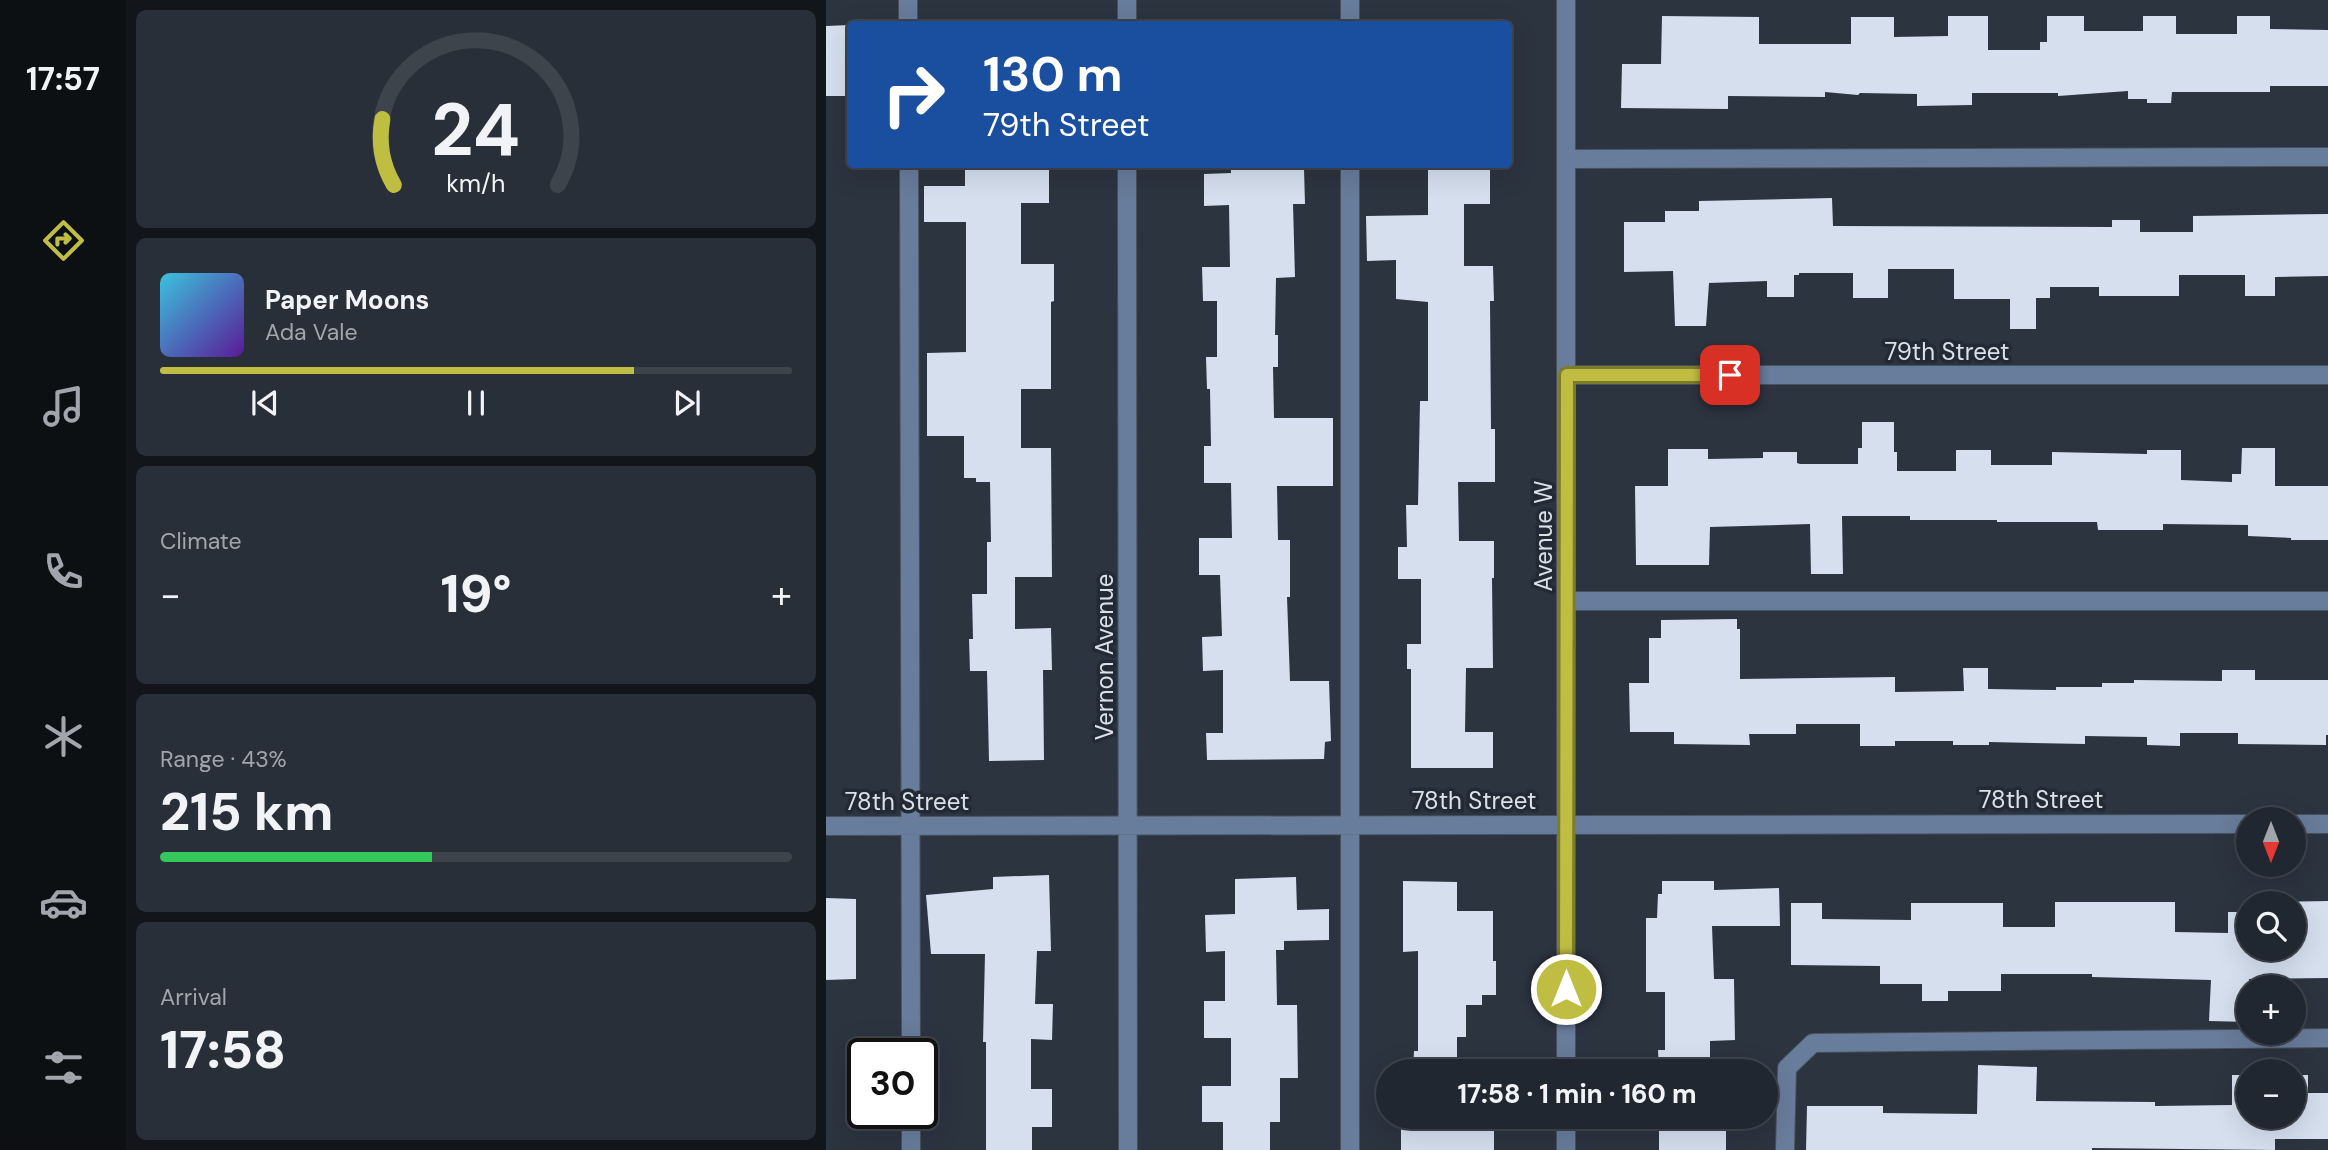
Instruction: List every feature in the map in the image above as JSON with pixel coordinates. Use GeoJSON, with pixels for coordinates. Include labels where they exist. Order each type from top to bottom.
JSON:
{"type":"FeatureCollection","features":[{"type":"Feature","properties":{"kind":"street"},"geometry":{"type":"LineString","coordinates":[[908,0],[908,21]]}},
{"type":"Feature","properties":{"kind":"street"},"geometry":{"type":"LineString","coordinates":[[1127,0],[1127,21]]}},
{"type":"Feature","properties":{"kind":"street"},"geometry":{"type":"LineString","coordinates":[[1350,0],[1350,21]]}},
{"type":"Feature","properties":{"kind":"street","name":"Avenue W"},"geometry":{"type":"LineString","coordinates":[[1566,0],[1566,1059]]}},
{"type":"Feature","properties":{"kind":"street"},"geometry":{"type":"LineString","coordinates":[[1567,159],[2328,157]]}},
{"type":"Feature","properties":{"kind":"street"},"geometry":{"type":"LineString","coordinates":[[909,168],[911,1038]]}},
{"type":"Feature","properties":{"kind":"street","name":"Vernon Avenue"},"geometry":{"type":"LineString","coordinates":[[1127,168],[1128,1150]]}},
{"type":"Feature","properties":{"kind":"street"},"geometry":{"type":"LineString","coordinates":[[1350,168],[1350,1150]]}},
{"type":"Feature","properties":{"kind":"street","name":"79th Street"},"geometry":{"type":"LineString","coordinates":[[1567,375],[2328,375]]}},
{"type":"Feature","properties":{"kind":"street"},"geometry":{"type":"LineString","coordinates":[[1568,601],[2328,601]]}},
{"type":"Feature","properties":{"kind":"street","name":"78th Street"},"geometry":{"type":"LineString","coordinates":[[826,826],[2236,824]]}},
{"type":"Feature","properties":{"kind":"street"},"geometry":{"type":"LineString","coordinates":[[2306,824],[2328,824]]}},
{"type":"Feature","properties":{"kind":"street"},"geometry":{"type":"LineString","coordinates":[[1785,1150],[1787,1068],[1813,1043],[2328,1038]]}},
{"type":"Feature","properties":{"kind":"street"},"geometry":{"type":"LineString","coordinates":[[911,1129],[911,1150]]}},
{"type":"Feature","properties":{"kind":"street"},"geometry":{"type":"LineString","coordinates":[[1566,1129],[1566,1150]]}},
{"type":"Feature","properties":{"kind":"building"},"geometry":{"type":"Polygon","coordinates":[[[1662,16],[1759,17],[1759,44],[1851,44],[1851,17],[1894,17],[1894,37],[1948,36],[1948,16],[1988,16],[1988,50],[2040,50],[2040,42],[2047,42],[2047,16],[2084,16],[2084,31],[2143,31],[2143,16],[2176,16],[2176,34],[2237,34],[2237,16],[2270,16],[2270,29],[2328,30],[2328,86],[2270,86],[2270,92],[2172,92],[2171,103],[2147,103],[2147,99],[2128,99],[2128,91],[2058,96],[2058,93],[1972,93],[1972,105],[1917,106],[1917,94],[1858,95],[1825,92],[1825,97],[1728,96],[1728,109],[1621,108],[1622,64],[1661,64],[1662,16]]]}},
{"type":"Feature","properties":{"kind":"building"},"geometry":{"type":"Polygon","coordinates":[[[847,25],[847,96],[826,96],[826,26],[847,25]]]}},
{"type":"Feature","properties":{"kind":"building"},"geometry":{"type":"Polygon","coordinates":[[[965,168],[1049,168],[1049,203],[1021,203],[1021,264],[1054,264],[1054,301],[1051,302],[1051,389],[1021,389],[1021,448],[1051,448],[1052,577],[1015,577],[1015,629],[1051,628],[1052,670],[1043,670],[1044,760],[989,761],[987,671],[970,671],[969,639],[973,639],[972,594],[987,594],[987,542],[991,542],[990,482],[976,482],[976,478],[964,478],[964,436],[927,436],[927,353],[966,352],[966,222],[924,222],[924,186],[965,186],[965,168]]]}},
{"type":"Feature","properties":{"kind":"building"},"geometry":{"type":"Polygon","coordinates":[[[1231,168],[1304,169],[1305,204],[1293,204],[1295,277],[1276,278],[1275,335],[1278,335],[1278,367],[1273,367],[1274,418],[1333,418],[1333,486],[1277,486],[1278,540],[1290,540],[1290,597],[1287,597],[1290,681],[1329,681],[1331,741],[1325,742],[1324,759],[1207,760],[1206,733],[1223,733],[1223,670],[1203,671],[1202,637],[1222,636],[1220,575],[1199,575],[1199,538],[1232,538],[1231,483],[1204,483],[1204,446],[1211,446],[1210,389],[1207,389],[1206,357],[1217,357],[1217,301],[1203,301],[1202,267],[1230,267],[1229,205],[1204,206],[1204,174],[1231,173],[1231,168]]]}},
{"type":"Feature","properties":{"kind":"building"},"geometry":{"type":"Polygon","coordinates":[[[1428,168],[1490,168],[1490,204],[1464,204],[1464,266],[1493,266],[1494,301],[1490,301],[1491,429],[1495,429],[1495,482],[1458,482],[1459,541],[1494,541],[1493,668],[1466,668],[1465,732],[1493,732],[1493,768],[1411,768],[1411,669],[1407,669],[1407,644],[1421,644],[1421,579],[1398,579],[1398,547],[1407,547],[1406,505],[1418,505],[1420,401],[1428,401],[1428,302],[1396,299],[1396,260],[1367,261],[1366,216],[1428,215],[1428,168]]]}},
{"type":"Feature","properties":{"kind":"building"},"geometry":{"type":"Polygon","coordinates":[[[1832,198],[1833,226],[2112,227],[2112,220],[2140,220],[2140,232],[2193,232],[2193,216],[2328,214],[2328,276],[2275,277],[2275,296],[2245,296],[2245,275],[2179,275],[2179,296],[2099,296],[2099,287],[2050,287],[2050,298],[2036,298],[2036,329],[2010,329],[2010,299],[1954,299],[1954,269],[1888,269],[1888,298],[1853,298],[1853,273],[1794,275],[1794,297],[1767,297],[1767,281],[1709,283],[1706,326],[1675,326],[1673,271],[1624,272],[1624,222],[1665,222],[1665,211],[1699,211],[1699,201],[1832,198]]]}},
{"type":"Feature","properties":{"kind":"building"},"geometry":{"type":"Polygon","coordinates":[[[1862,422],[1894,422],[1897,471],[1956,471],[1956,450],[1991,450],[1991,465],[2052,465],[2052,452],[2147,454],[2147,450],[2181,450],[2181,480],[2232,482],[2232,474],[2241,474],[2242,448],[2275,448],[2275,486],[2328,486],[2328,540],[2248,536],[2248,525],[2163,524],[2163,530],[2098,530],[2097,522],[1910,520],[1910,516],[1842,516],[1843,574],[1811,574],[1810,524],[1710,527],[1709,565],[1636,565],[1635,486],[1668,486],[1668,449],[1708,449],[1708,459],[1763,458],[1763,452],[1797,452],[1797,463],[1800,464],[1858,464],[1858,448],[1862,448],[1862,422]]]}},
{"type":"Feature","properties":{"kind":"building"},"geometry":{"type":"Polygon","coordinates":[[[1737,619],[1737,629],[1740,629],[1740,679],[1895,677],[1895,692],[1964,691],[1963,668],[1988,668],[1988,689],[2056,690],[2056,687],[2102,687],[2102,683],[2134,683],[2134,680],[2222,681],[2222,670],[2255,670],[2255,680],[2328,680],[2326,745],[2238,744],[2238,733],[2180,733],[2180,746],[2147,745],[2147,737],[2085,736],[2085,744],[1989,742],[1989,745],[1953,745],[1953,741],[1895,741],[1895,746],[1860,746],[1860,724],[1796,724],[1796,734],[1749,734],[1750,745],[1674,744],[1674,732],[1630,732],[1629,683],[1649,683],[1649,638],[1661,638],[1661,620],[1737,619]]]}},
{"type":"Feature","properties":{"kind":"building"},"geometry":{"type":"Polygon","coordinates":[[[1049,875],[1051,951],[1037,951],[1035,1004],[1053,1004],[1052,1040],[1031,1039],[1031,1089],[1052,1089],[1052,1127],[1032,1127],[1032,1150],[986,1150],[986,1042],[983,1042],[985,954],[931,954],[926,895],[993,889],[993,877],[1049,875]]]}},
{"type":"Feature","properties":{"kind":"building"},"geometry":{"type":"Polygon","coordinates":[[[1296,877],[1297,910],[1329,909],[1329,940],[1284,941],[1284,950],[1276,950],[1277,1005],[1297,1005],[1298,1078],[1280,1078],[1280,1122],[1270,1122],[1270,1150],[1223,1150],[1223,1122],[1202,1122],[1202,1086],[1231,1086],[1231,1038],[1204,1038],[1204,1001],[1225,1001],[1225,951],[1206,952],[1205,915],[1235,914],[1235,879],[1296,877]]]}},
{"type":"Feature","properties":{"kind":"building"},"geometry":{"type":"Polygon","coordinates":[[[1403,881],[1457,882],[1457,911],[1493,911],[1496,995],[1482,995],[1482,1005],[1466,1005],[1466,1037],[1457,1037],[1457,1059],[1414,1059],[1414,1051],[1418,1051],[1418,951],[1403,952],[1403,881]]]}},
{"type":"Feature","properties":{"kind":"building"},"geometry":{"type":"Polygon","coordinates":[[[1662,881],[1714,881],[1714,890],[1779,888],[1780,926],[1712,926],[1714,979],[1734,979],[1735,1040],[1710,1041],[1710,1059],[1658,1059],[1658,1050],[1665,1050],[1665,992],[1646,992],[1646,918],[1657,918],[1658,894],[1662,894],[1662,881]]]}},
{"type":"Feature","properties":{"kind":"building"},"geometry":{"type":"Polygon","coordinates":[[[826,898],[856,899],[856,979],[826,980],[826,898]]]}},
{"type":"Feature","properties":{"kind":"building"},"geometry":{"type":"Polygon","coordinates":[[[2306,901],[2328,901],[2328,978],[2306,978],[2306,975],[2236,975],[2236,1022],[2209,1021],[2211,980],[2092,977],[2092,974],[2001,974],[2001,991],[1948,991],[1948,1001],[1922,1001],[1922,984],[1880,984],[1880,966],[1791,965],[1791,903],[1822,903],[1822,919],[1911,920],[1911,903],[2003,903],[2003,927],[2055,927],[2055,902],[2175,902],[2175,932],[2228,933],[2228,912],[2236,912],[2236,961],[2306,961],[2306,901]]]}},
{"type":"Feature","properties":{"kind":"building"},"geometry":{"type":"Polygon","coordinates":[[[1978,1065],[2037,1067],[2036,1101],[2155,1102],[2155,1106],[2232,1105],[2232,1075],[2236,1075],[2236,1129],[2306,1129],[2308,1075],[2308,1093],[2328,1093],[2328,1139],[2275,1139],[2275,1150],[1806,1150],[1807,1106],[1883,1106],[1883,1113],[1977,1114],[1978,1065]]]}},
{"type":"Feature","properties":{"kind":"building"},"geometry":{"type":"Polygon","coordinates":[[[1401,1129],[1494,1129],[1494,1150],[1401,1150],[1401,1129]]]}},
{"type":"Feature","properties":{"kind":"building"},"geometry":{"type":"Polygon","coordinates":[[[1659,1129],[1726,1129],[1726,1150],[1659,1150],[1659,1129]]]}},
{"type":"Feature","properties":{"kind":"route"},"geometry":{"type":"LineString","coordinates":[[1566,989],[1567,375],[1730,375]]}}]}
